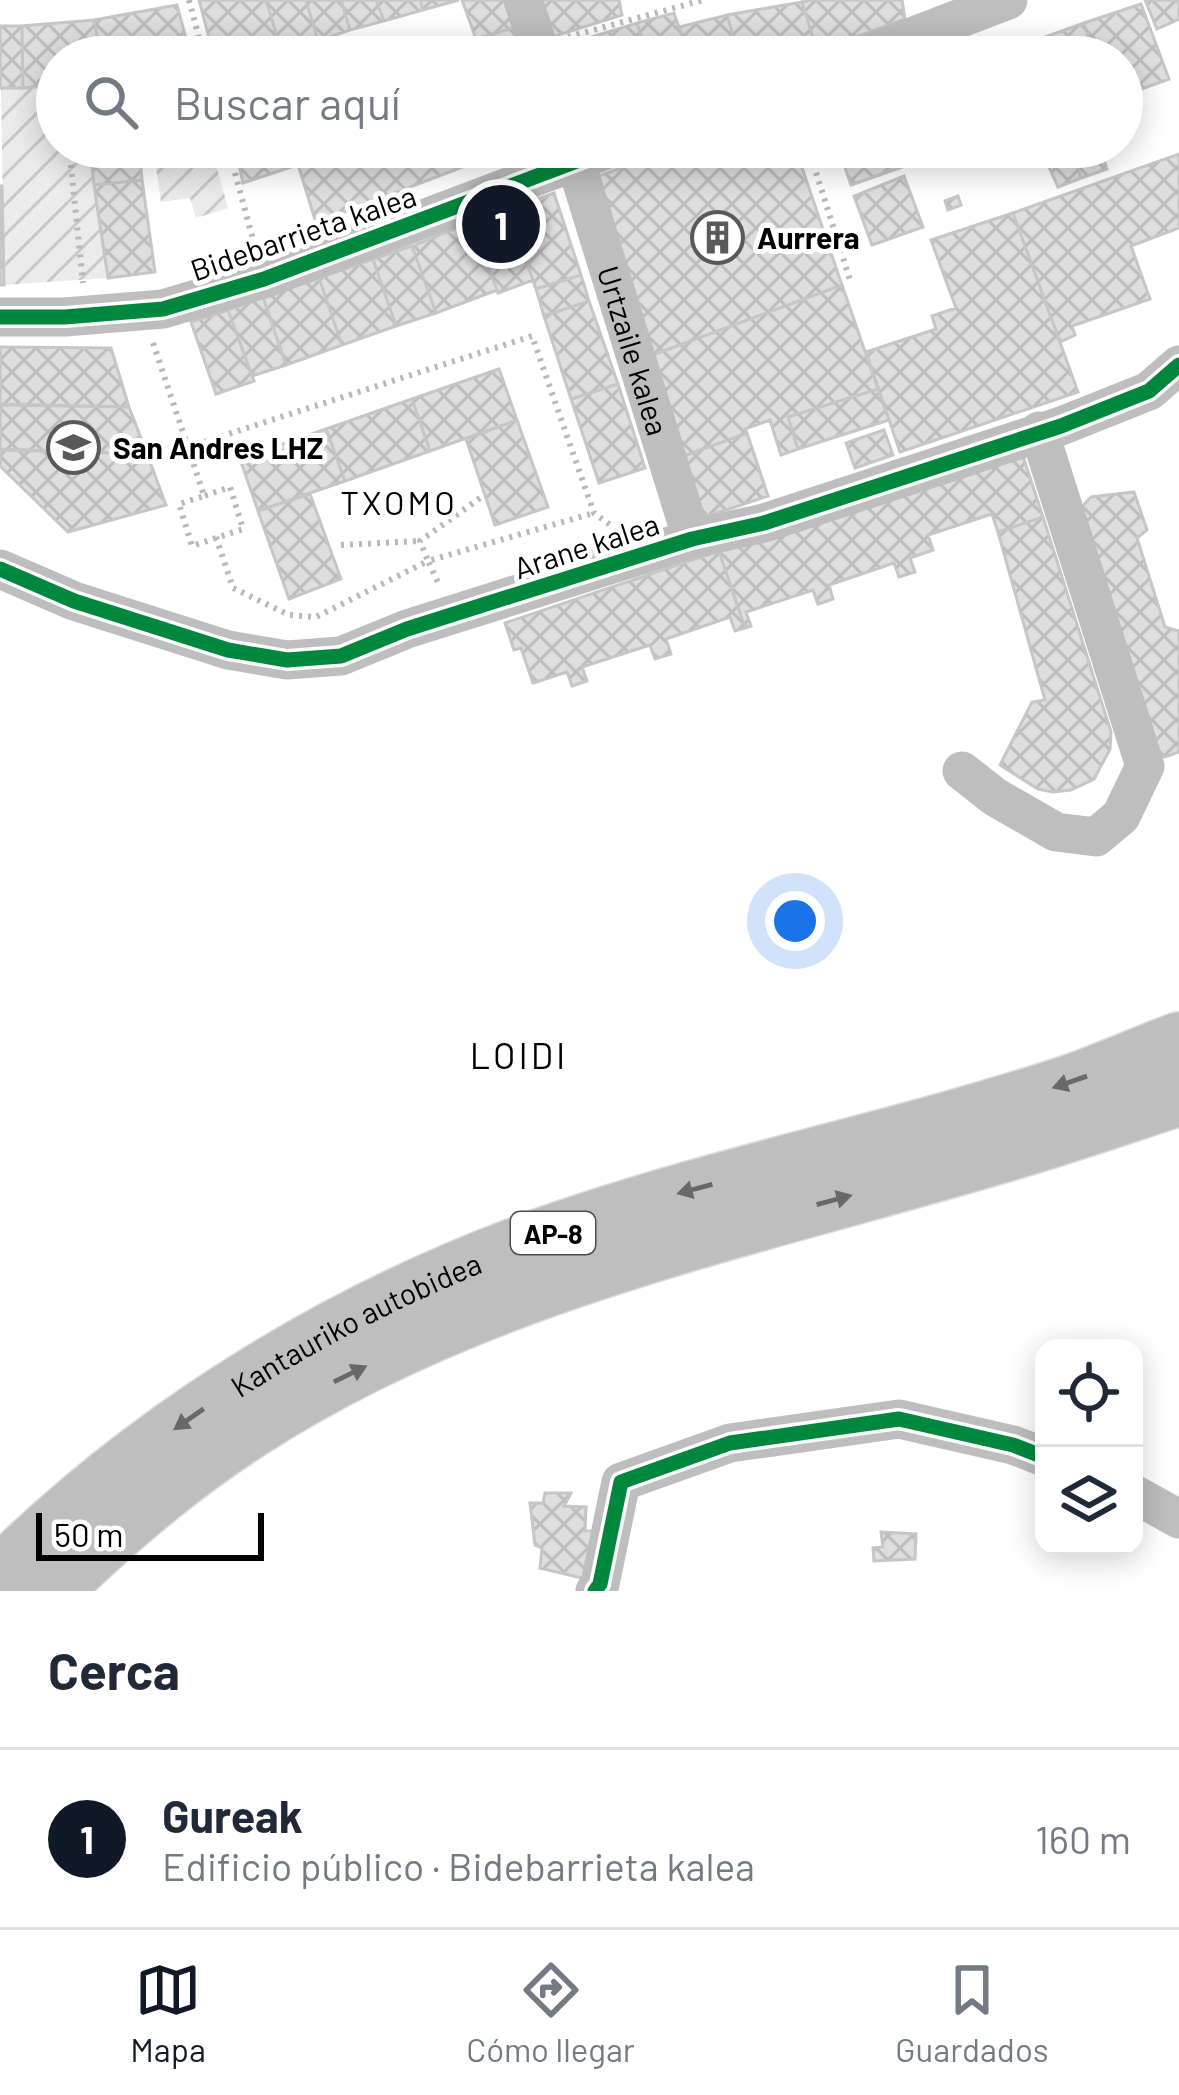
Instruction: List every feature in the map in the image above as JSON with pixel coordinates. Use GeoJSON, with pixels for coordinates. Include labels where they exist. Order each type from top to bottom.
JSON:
{"type":"FeatureCollection","features":[{"type":"Feature","properties":{"kind":"highway","name":"Kantauriko autobidea"},"geometry":{"type":"LineString","coordinates":[[0,1575],[108,1480],[226,1394],[302,1346],[440,1279],[558,1231],[1069,1084],[1179,1041]]}},
{"type":"Feature","properties":{"kind":"highway","name":"Kantauriko autobidea"},"geometry":{"type":"LineString","coordinates":[[53,1591],[148,1507],[248,1431],[340,1378],[463,1321],[634,1258],[1015,1150],[1179,1097]]}},
{"type":"Feature","properties":{"kind":"street"},"geometry":{"type":"LineString","coordinates":[[523,0],[535,36]]}},
{"type":"Feature","properties":{"kind":"street"},"geometry":{"type":"LineString","coordinates":[[912,36],[999,2]]}},
{"type":"Feature","properties":{"kind":"street","name":"Bidebarrieta kalea"},"geometry":{"type":"LineString","coordinates":[[0,316],[163,309],[264,279],[538,168]]}},
{"type":"Feature","properties":{"kind":"street","name":"Urtzaile kalea"},"geometry":{"type":"LineString","coordinates":[[577,168],[692,539]]}},
{"type":"Feature","properties":{"kind":"street","name":"Arane kalea"},"geometry":{"type":"LineString","coordinates":[[0,569],[74,601],[228,650],[287,660],[341,656],[406,629],[692,539],[764,523],[1039,431],[1149,391],[1179,365]]}},
{"type":"Feature","properties":{"kind":"street"},"geometry":{"type":"LineString","coordinates":[[962,771],[995,797],[1056,832],[1096,837],[1121,816],[1144,766],[1039,431]]}},
{"type":"Feature","properties":{"kind":"street"},"geometry":{"type":"LineString","coordinates":[[595,1591],[621,1482],[730,1443],[898,1419],[1035,1454]]}},
{"type":"Feature","properties":{"kind":"street"},"geometry":{"type":"LineString","coordinates":[[1143,1499],[1179,1519]]}},
{"type":"Feature","properties":{"kind":"path"},"geometry":{"type":"LineString","coordinates":[[189,0],[198,36]]}},
{"type":"Feature","properties":{"kind":"path"},"geometry":{"type":"LineString","coordinates":[[588,36],[703,0]]}},
{"type":"Feature","properties":{"kind":"path"},"geometry":{"type":"LineString","coordinates":[[71,168],[84,296],[115,294],[126,340],[149,332],[204,496]]}},
{"type":"Feature","properties":{"kind":"path"},"geometry":{"type":"LineString","coordinates":[[234,168],[264,279]]}},
{"type":"Feature","properties":{"kind":"path"},"geometry":{"type":"LineString","coordinates":[[815,168],[850,280]]}},
{"type":"Feature","properties":{"kind":"path"},"geometry":{"type":"LineString","coordinates":[[188,447],[532,335],[594,514],[428,561],[316,617],[290,615],[233,588],[216,537]]}},
{"type":"Feature","properties":{"kind":"path"},"geometry":{"type":"LineString","coordinates":[[230,488],[243,529],[192,546],[178,504],[204,496],[230,488]]}},
{"type":"Feature","properties":{"kind":"path"},"geometry":{"type":"LineString","coordinates":[[340,545],[420,542],[480,498]]}},
{"type":"Feature","properties":{"kind":"path"},"geometry":{"type":"LineString","coordinates":[[420,542],[454,616]]}},
{"type":"Feature","properties":{"kind":"shaded area"},"geometry":{"type":"Polygon","coordinates":[[[36,86],[36,168],[93,168],[108,278],[4,285],[1,88],[36,86]]]}},
{"type":"Feature","properties":{"kind":"shaded area"},"geometry":{"type":"Polygon","coordinates":[[[156,168],[217,168],[228,208],[196,218],[190,198],[161,202],[156,168]]]}},
{"type":"Feature","properties":{"kind":"building"},"geometry":{"type":"Polygon","coordinates":[[[199,0],[266,0],[277,36],[208,36],[199,0]]]}},
{"type":"Feature","properties":{"kind":"building"},"geometry":{"type":"Polygon","coordinates":[[[266,0],[306,0],[317,36],[277,36],[266,0]]]}},
{"type":"Feature","properties":{"kind":"building"},"geometry":{"type":"Polygon","coordinates":[[[306,0],[341,0],[350,30],[317,36],[306,0]]]}},
{"type":"Feature","properties":{"kind":"building"},"geometry":{"type":"Polygon","coordinates":[[[341,0],[376,0],[384,21],[350,30],[341,0]]]}},
{"type":"Feature","properties":{"kind":"building"},"geometry":{"type":"Polygon","coordinates":[[[376,0],[420,0],[423,10],[384,21],[376,0]]]}},
{"type":"Feature","properties":{"kind":"building"},"geometry":{"type":"Polygon","coordinates":[[[420,0],[459,0],[423,10],[420,0]]]}},
{"type":"Feature","properties":{"kind":"building"},"geometry":{"type":"Polygon","coordinates":[[[462,0],[507,0],[516,27],[475,36],[462,0]]]}},
{"type":"Feature","properties":{"kind":"building"},"geometry":{"type":"Polygon","coordinates":[[[539,0],[619,0],[622,15],[552,36],[539,0]]]}},
{"type":"Feature","properties":{"kind":"building"},"geometry":{"type":"Polygon","coordinates":[[[902,0],[905,19],[858,36],[812,36],[802,2],[902,0]]]}},
{"type":"Feature","properties":{"kind":"building"},"geometry":{"type":"Polygon","coordinates":[[[1145,0],[1179,0],[1179,19],[1157,29],[1145,0]]]}},
{"type":"Feature","properties":{"kind":"building"},"geometry":{"type":"Polygon","coordinates":[[[802,2],[812,36],[733,36],[727,15],[802,2]]]}},
{"type":"Feature","properties":{"kind":"building"},"geometry":{"type":"Polygon","coordinates":[[[1141,4],[1169,79],[1143,88],[1143,36],[1088,36],[1084,23],[1141,4]]]}},
{"type":"Feature","properties":{"kind":"building"},"geometry":{"type":"Polygon","coordinates":[[[177,5],[185,36],[97,36],[94,20],[177,5]]]}},
{"type":"Feature","properties":{"kind":"building"},"geometry":{"type":"Polygon","coordinates":[[[674,13],[682,36],[641,36],[637,23],[674,13]]]}},
{"type":"Feature","properties":{"kind":"building"},"geometry":{"type":"Polygon","coordinates":[[[727,15],[733,36],[682,36],[679,27],[727,15]]]}},
{"type":"Feature","properties":{"kind":"building"},"geometry":{"type":"Polygon","coordinates":[[[94,20],[97,36],[36,36],[36,87],[23,88],[22,26],[94,20]]]}},
{"type":"Feature","properties":{"kind":"building"},"geometry":{"type":"Polygon","coordinates":[[[637,23],[641,36],[598,36],[637,23]]]}},
{"type":"Feature","properties":{"kind":"building"},"geometry":{"type":"Polygon","coordinates":[[[1084,23],[1088,36],[1048,36],[1084,23]]]}},
{"type":"Feature","properties":{"kind":"building"},"geometry":{"type":"Polygon","coordinates":[[[0,26],[22,26],[23,88],[0,88],[0,26]]]}},
{"type":"Feature","properties":{"kind":"building"},"geometry":{"type":"Polygon","coordinates":[[[516,27],[519,36],[486,36],[516,27]]]}},
{"type":"Feature","properties":{"kind":"building"},"geometry":{"type":"Polygon","coordinates":[[[1179,154],[1179,228],[1131,246],[1150,299],[1072,326],[1075,335],[1060,342],[1013,213],[1179,154]]]}},
{"type":"Feature","properties":{"kind":"building"},"geometry":{"type":"Polygon","coordinates":[[[92,168],[141,168],[142,180],[94,185],[92,168]]]}},
{"type":"Feature","properties":{"kind":"building"},"geometry":{"type":"Polygon","coordinates":[[[240,168],[288,168],[243,183],[240,168]]]}},
{"type":"Feature","properties":{"kind":"building"},"geometry":{"type":"Polygon","coordinates":[[[299,168],[455,170],[316,223],[299,168]]]}},
{"type":"Feature","properties":{"kind":"building","name":"Aurrera"},"geometry":{"type":"Polygon","coordinates":[[[621,168],[802,168],[842,285],[647,357],[599,176],[621,168]]]}},
{"type":"Feature","properties":{"kind":"building"},"geometry":{"type":"Polygon","coordinates":[[[845,168],[899,168],[851,185],[845,168]]]}},
{"type":"Feature","properties":{"kind":"building"},"geometry":{"type":"Polygon","coordinates":[[[1049,168],[1078,168],[1081,178],[1058,187],[1049,168]]]}},
{"type":"Feature","properties":{"kind":"building"},"geometry":{"type":"Polygon","coordinates":[[[1078,168],[1107,168],[1107,169],[1081,178],[1078,168]]]}},
{"type":"Feature","properties":{"kind":"building"},"geometry":{"type":"Polygon","coordinates":[[[904,176],[923,227],[872,245],[854,196],[904,176]]]}},
{"type":"Feature","properties":{"kind":"building"},"geometry":{"type":"Polygon","coordinates":[[[142,180],[155,272],[108,278],[94,185],[142,180]]]}},
{"type":"Feature","properties":{"kind":"building"},"geometry":{"type":"Polygon","coordinates":[[[2,186],[4,285],[0,285],[2,186]]]}},
{"type":"Feature","properties":{"kind":"building"},"geometry":{"type":"Polygon","coordinates":[[[554,193],[581,275],[536,289],[508,210],[554,193]]]}},
{"type":"Feature","properties":{"kind":"building"},"geometry":{"type":"Polygon","coordinates":[[[958,196],[961,205],[948,210],[945,201],[958,196]]]}},
{"type":"Feature","properties":{"kind":"building"},"geometry":{"type":"Polygon","coordinates":[[[508,210],[533,280],[498,293],[472,222],[508,210]]]}},
{"type":"Feature","properties":{"kind":"building"},"geometry":{"type":"Polygon","coordinates":[[[1013,213],[1078,392],[900,452],[866,352],[936,329],[932,316],[956,308],[931,240],[1013,213]]]}},
{"type":"Feature","properties":{"kind":"building"},"geometry":{"type":"Polygon","coordinates":[[[472,222],[497,290],[436,313],[412,246],[472,222]]]}},
{"type":"Feature","properties":{"kind":"building"},"geometry":{"type":"Polygon","coordinates":[[[412,246],[436,313],[396,326],[373,259],[412,246]]]}},
{"type":"Feature","properties":{"kind":"building"},"geometry":{"type":"Polygon","coordinates":[[[373,259],[396,326],[342,345],[319,278],[373,259]]]}},
{"type":"Feature","properties":{"kind":"building"},"geometry":{"type":"Polygon","coordinates":[[[581,275],[589,301],[544,316],[536,289],[581,275]]]}},
{"type":"Feature","properties":{"kind":"building"},"geometry":{"type":"Polygon","coordinates":[[[319,278],[342,345],[286,365],[263,297],[319,278]]]}},
{"type":"Feature","properties":{"kind":"building"},"geometry":{"type":"Polygon","coordinates":[[[842,285],[878,389],[788,417],[798,449],[781,455],[770,420],[681,457],[647,357],[842,285]]]}},
{"type":"Feature","properties":{"kind":"building"},"geometry":{"type":"Polygon","coordinates":[[[263,297],[286,365],[252,376],[228,310],[263,297]]]}},
{"type":"Feature","properties":{"kind":"building"},"geometry":{"type":"Polygon","coordinates":[[[589,301],[618,384],[571,399],[544,316],[589,301]]]}},
{"type":"Feature","properties":{"kind":"building"},"geometry":{"type":"Polygon","coordinates":[[[228,310],[254,381],[216,394],[191,322],[228,310]]]}},
{"type":"Feature","properties":{"kind":"building"},"geometry":{"type":"Polygon","coordinates":[[[0,347],[111,348],[129,407],[0,404],[0,347]]]}},
{"type":"Feature","properties":{"kind":"building"},"geometry":{"type":"Polygon","coordinates":[[[499,369],[517,420],[430,451],[412,399],[499,369]]]}},
{"type":"Feature","properties":{"kind":"building"},"geometry":{"type":"Polygon","coordinates":[[[618,384],[645,468],[599,483],[571,399],[618,384]]]}},
{"type":"Feature","properties":{"kind":"building"},"geometry":{"type":"Polygon","coordinates":[[[878,389],[889,420],[798,449],[788,417],[878,389]]]}},
{"type":"Feature","properties":{"kind":"building"},"geometry":{"type":"Polygon","coordinates":[[[412,399],[430,451],[345,481],[326,429],[412,399]]]}},
{"type":"Feature","properties":{"kind":"building"},"geometry":{"type":"Polygon","coordinates":[[[0,405],[129,407],[147,454],[0,449],[0,405]]]}},
{"type":"Feature","properties":{"kind":"building"},"geometry":{"type":"Polygon","coordinates":[[[517,420],[548,507],[495,525],[466,439],[517,420]]]}},
{"type":"Feature","properties":{"kind":"building"},"geometry":{"type":"Polygon","coordinates":[[[326,429],[345,481],[258,511],[240,459],[326,429]]]}},
{"type":"Feature","properties":{"kind":"building"},"geometry":{"type":"Polygon","coordinates":[[[884,430],[893,455],[855,468],[846,443],[884,430]]]}},
{"type":"Feature","properties":{"kind":"building"},"geometry":{"type":"Polygon","coordinates":[[[747,433],[768,496],[702,518],[681,457],[747,433]]]}},
{"type":"Feature","properties":{"kind":"building"},"geometry":{"type":"Polygon","coordinates":[[[0,450],[147,454],[166,505],[68,532],[0,466],[0,450]]]}},
{"type":"Feature","properties":{"kind":"building"},"geometry":{"type":"Polygon","coordinates":[[[1023,456],[1043,517],[998,532],[992,514],[928,535],[933,550],[910,558],[915,572],[899,577],[894,563],[829,585],[833,599],[818,604],[813,590],[746,612],[751,626],[745,628],[719,551],[1023,456]]]}},
{"type":"Feature","properties":{"kind":"building"},"geometry":{"type":"Polygon","coordinates":[[[1134,492],[1147,530],[1137,538],[1165,627],[1179,631],[1179,752],[1165,757],[1157,755],[1081,508],[1091,497],[1134,492]]]}},
{"type":"Feature","properties":{"kind":"building"},"geometry":{"type":"Polygon","coordinates":[[[310,494],[341,579],[289,599],[258,511],[310,494]]]}},
{"type":"Feature","properties":{"kind":"building"},"geometry":{"type":"Polygon","coordinates":[[[1043,517],[1111,732],[1110,749],[1094,779],[1053,792],[1038,789],[1000,765],[1032,702],[1045,700],[998,532],[1043,517]]]}},
{"type":"Feature","properties":{"kind":"building"},"geometry":{"type":"Polygon","coordinates":[[[719,551],[745,628],[735,631],[730,617],[666,639],[671,654],[655,659],[650,645],[582,667],[587,681],[572,686],[567,672],[533,683],[521,648],[514,650],[505,623],[719,551]]]}},
{"type":"Feature","properties":{"kind":"building"},"geometry":{"type":"Polygon","coordinates":[[[545,1493],[571,1493],[564,1506],[586,1507],[585,1531],[598,1531],[586,1579],[540,1568],[542,1548],[535,1545],[530,1503],[543,1503],[545,1493]]]}},
{"type":"Feature","properties":{"kind":"building"},"geometry":{"type":"Polygon","coordinates":[[[881,1532],[916,1534],[915,1559],[874,1561],[873,1548],[883,1547],[881,1532]]]}},
{"type":"Feature","properties":{"kind":"cycle path"},"geometry":{"type":"LineString","coordinates":[[0,317],[163,309],[264,279],[558,168]]}},
{"type":"Feature","properties":{"kind":"cycle path"},"geometry":{"type":"LineString","coordinates":[[0,569],[74,601],[228,650],[287,660],[341,656],[407,629],[692,539],[764,523],[1061,426],[1149,391],[1179,365]]}},
{"type":"Feature","properties":{"kind":"cycle path"},"geometry":{"type":"LineString","coordinates":[[595,1591],[621,1482],[730,1443],[899,1419],[1035,1454]]}},
{"type":"Feature","properties":{"kind":"place","name":"Gureak"},"geometry":{"type":"Point","coordinates":[501,224]}},
{"type":"Feature","properties":{"kind":"place","name":"Aurrera"},"geometry":{"type":"Point","coordinates":[718,237]}},
{"type":"Feature","properties":{"kind":"place","name":"San Andres LHZ"},"geometry":{"type":"Point","coordinates":[74,447]}},
{"type":"Feature","properties":{"kind":"district","name":"TXOMO"},"geometry":{"type":"Point","coordinates":[399,502]}},
{"type":"Feature","properties":{"kind":"district","name":"LOIDI"},"geometry":{"type":"Point","coordinates":[519,1054]}}]}
